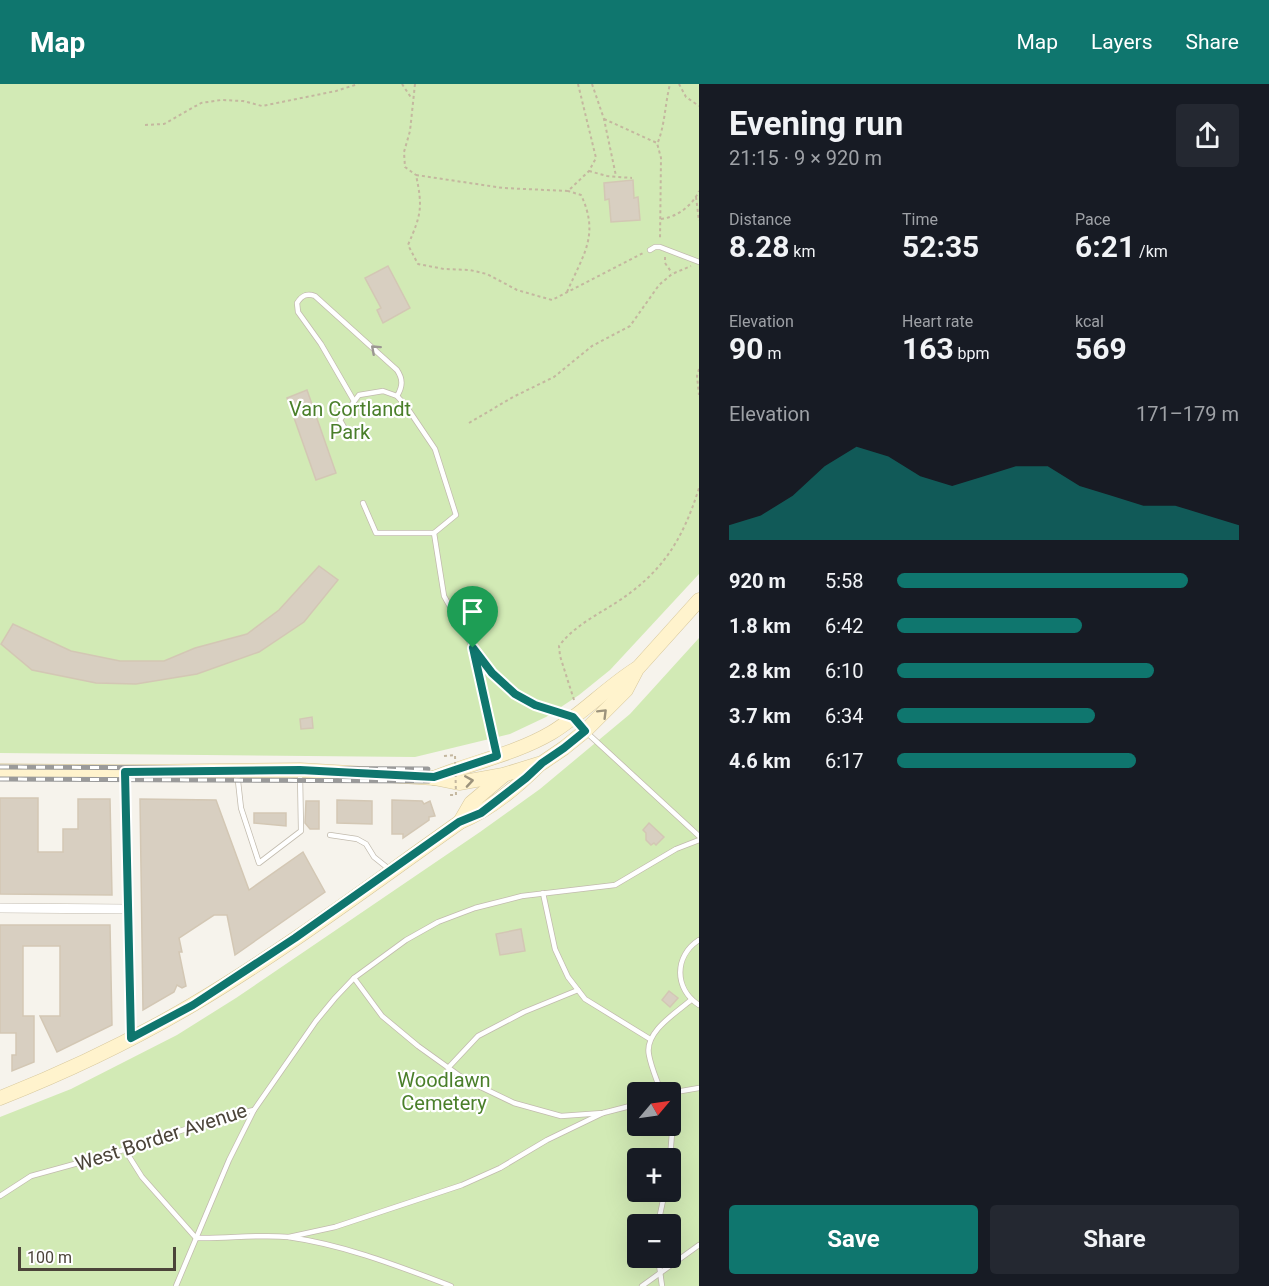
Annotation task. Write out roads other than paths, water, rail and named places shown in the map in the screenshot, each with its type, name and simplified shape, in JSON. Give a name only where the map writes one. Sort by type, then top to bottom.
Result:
[{"type":"main road","points":[[0,1098],[79,1064],[193,1005],[295,938],[459,822],[481,813],[585,731],[626,690],[637,669],[699,600]]},
{"type":"main road","points":[[434,777],[531,743],[573,717],[617,681],[637,669]]},
{"type":"main road","points":[[497,756],[503,775]]},
{"type":"main road","points":[[0,771],[300,770],[434,777],[459,783],[503,775],[542,763]]},
{"type":"main road","points":[[459,822],[471,803],[503,775]]},
{"type":"street","points":[[125,772],[131,1038]]},
{"type":"street","points":[[0,908],[127,909]]},
{"type":"lane","points":[[650,250],[662,247],[699,262]]},
{"type":"lane","points":[[354,402],[321,344],[298,312],[297,303],[304,295],[315,296],[397,370],[402,379],[397,396]]},
{"type":"lane","points":[[344,427],[340,420],[359,395],[383,391],[397,396],[435,449],[456,514],[434,533],[376,533],[363,502]]},
{"type":"lane","points":[[434,533],[444,596],[473,648],[492,673],[515,694],[535,705],[573,717],[699,838]]},
{"type":"lane","points":[[473,648],[497,756]]},
{"type":"lane","points":[[237,771],[241,808],[259,863],[301,831],[300,770]]},
{"type":"lane","points":[[330,835],[357,839],[366,844],[374,857],[391,871]]},
{"type":"lane","name":"West Border Avenue","points":[[0,1196],[32,1176],[125,1150],[219,1118],[254,1110],[316,1021],[354,978],[406,940],[438,922],[475,908],[522,896],[615,885],[699,838]]},
{"type":"lane","points":[[543,893],[555,949],[568,977],[585,999],[650,1039]]},
{"type":"lane","points":[[699,940],[684,954],[680,966],[681,984],[691,1000],[699,1005]]},
{"type":"lane","points":[[354,978],[382,1016],[418,1046],[464,1079],[514,1103],[561,1116],[603,1113],[627,1107]]},
{"type":"lane","points":[[448,1068],[478,1036],[524,1012],[578,990]]},
{"type":"lane","points":[[658,1082],[648,1053],[650,1039],[691,1000]]},
{"type":"lane","points":[[681,1092],[699,1088]]},
{"type":"lane","points":[[176,1286],[229,1160],[254,1110]]},
{"type":"lane","points":[[286,1237],[335,1227],[462,1185],[500,1168],[547,1140],[603,1113]]},
{"type":"lane","points":[[125,1150],[142,1177],[196,1238],[286,1237],[336,1246],[451,1286]]},
{"type":"lane","points":[[642,1286],[699,1245]]},
{"type":"lane","points":[[659,1268],[662,1286]]},
{"type":"railway","points":[[0,767],[428,769]]},
{"type":"railway","points":[[0,779],[429,781]]},
{"type":"park label","name":"Van Cortlandt Park","points":[[350,420]]},
{"type":"park label","name":"Woodlawn Cemetery","points":[[444,1092]]}]
